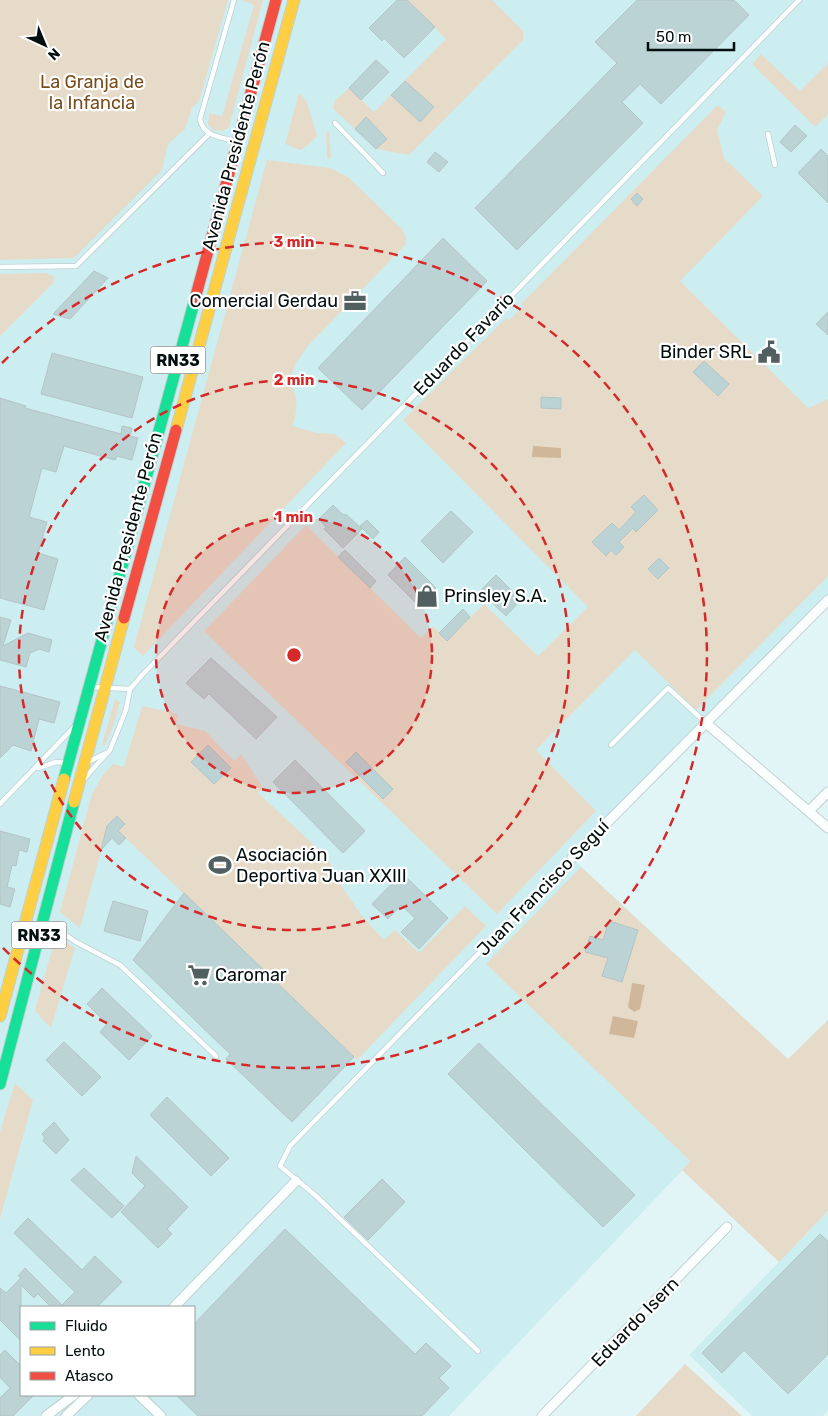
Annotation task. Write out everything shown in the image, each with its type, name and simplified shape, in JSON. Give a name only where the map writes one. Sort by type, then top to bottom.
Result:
[{"type":"main road","name":"Avenida Presidente Perón","points":[[0,1016],[276,0]]},
{"type":"main road","name":"Avenida Presidente Perón","points":[[0,1084],[78,785],[294,0]]},
{"type":"street","name":"Juan Francisco Seguí","points":[[572,858],[828,600]]},
{"type":"street","points":[[706,723],[828,828]]},
{"type":"street","points":[[810,811],[828,792]]},
{"type":"street","points":[[175,1306],[296,1181]]},
{"type":"street","name":"Eduardo Isern","points":[[542,1416],[727,1227]]},
{"type":"street","points":[[46,1416],[73,1396]]},
{"type":"street","points":[[66,1416],[87,1396]]},
{"type":"street","points":[[141,1396],[161,1416]]},
{"type":"lane","points":[[234,0],[200,119],[201,125],[209,134],[237,142]]},
{"type":"lane","name":"Eduardo Favario","points":[[130,689],[799,0]]},
{"type":"lane","points":[[335,123],[383,173]]},
{"type":"lane","points":[[0,267],[76,266],[209,134]]},
{"type":"lane","points":[[768,134],[775,165]]},
{"type":"lane","points":[[78,785],[110,750],[126,710],[130,689],[89,687]]},
{"type":"lane","points":[[610,745],[668,688],[706,723]]},
{"type":"lane","points":[[0,804],[80,721]]},
{"type":"lane","points":[[32,771],[50,763],[84,764],[110,750]]},
{"type":"lane","name":"Juan Francisco Seguí","points":[[296,1181],[280,1166],[290,1146],[572,858]]},
{"type":"lane","points":[[43,919],[76,942],[120,965],[216,1056]]},
{"type":"lane","points":[[296,1181],[322,1202],[478,1351]]},
{"type":"shaded area","points":[[0,0],[828,0],[828,600],[572,858],[788,1059],[449,1416],[0,1416]]},
{"type":"shaded area","points":[[533,446],[561,448],[561,458],[532,457]]},
{"type":"shaded area","points":[[632,983],[645,985],[640,1009],[634,1012],[628,1007]]},
{"type":"shaded area","points":[[613,1016],[638,1021],[634,1038],[609,1034]]},
{"type":"shaded area","points":[[828,1211],[828,1410],[823,1416],[752,1416],[689,1355]]},
{"type":"green space","name":"La Granja de la Infancia","points":[[0,0],[228,0],[199,101],[192,108],[185,129],[168,144],[162,170],[74,258],[0,260]]},
{"type":"green space","points":[[241,0],[263,0],[229,127],[223,131],[213,130],[208,124],[209,113],[222,116],[254,5]]},
{"type":"green space","points":[[407,0],[492,0],[523,31],[523,40],[409,155],[376,149],[387,139],[366,117],[355,129],[333,109],[335,101],[349,88],[374,112],[446,39]]},
{"type":"green space","points":[[761,54],[800,91],[828,63],[828,114],[815,127],[752,64]]},
{"type":"green space","points":[[299,93],[307,102],[317,136],[300,150],[285,144]]},
{"type":"green space","points":[[718,105],[726,112],[717,130],[724,158],[763,196],[680,281],[808,408],[828,399],[828,576],[696,710],[635,650],[536,750],[596,811],[497,914],[204,631],[306,525],[421,638],[433,626],[447,640],[484,604],[538,656],[588,607],[403,420],[506,318],[509,320],[523,307],[521,304]]},
{"type":"green space","points":[[329,131],[331,157],[329,160],[327,158],[326,133]]},
{"type":"green space","points":[[267,160],[330,168],[348,177],[403,230],[406,237],[405,245],[308,346],[296,363],[290,378],[296,402],[296,413],[292,426],[317,433],[335,434],[346,443],[143,656],[134,647]]},
{"type":"green space","points":[[46,273],[54,277],[53,283],[0,336],[0,274]]},
{"type":"green space","points":[[115,699],[120,702],[112,730],[104,746],[102,745]]},
{"type":"green space","name":"Asociación Deportiva Juan XXIII","points":[[142,706],[178,714],[176,724],[205,731],[234,761],[241,754],[263,788],[258,793],[327,857],[344,890],[362,916],[384,940],[395,930],[419,953],[465,906],[486,926],[357,1060],[109,822],[80,928],[60,912],[92,794],[102,776],[113,764],[124,767]]},
{"type":"green space","points":[[581,867],[788,1059],[828,1020],[828,1211],[779,1262],[682,1170],[690,1161],[486,964]]},
{"type":"green space","points":[[56,935],[75,948],[51,1028],[35,1011]]},
{"type":"green space","points":[[15,1083],[33,1100],[0,1219],[0,1132]]},
{"type":"green space","points":[[685,1364],[742,1416],[636,1416]]},
{"type":"building","points":[[397,0],[407,0],[435,27],[404,58],[384,38],[382,41],[369,28]]},
{"type":"building","points":[[637,0],[734,0],[749,15],[661,104],[640,84],[622,102],[643,123],[517,250],[475,208],[617,63],[595,42]]},
{"type":"building","points":[[376,60],[389,72],[361,100],[349,88]]},
{"type":"building","points":[[405,81],[434,107],[420,122],[391,95]]},
{"type":"building","points":[[366,117],[387,139],[376,149],[355,129]]},
{"type":"building","points":[[795,125],[807,136],[791,152],[780,142]]},
{"type":"building","points":[[821,149],[828,156],[828,203],[798,173]]},
{"type":"building","points":[[435,152],[448,162],[439,172],[427,162]]},
{"type":"building","points":[[637,193],[643,199],[637,206],[631,199]]},
{"type":"building","points":[[443,238],[487,281],[362,410],[318,368]]},
{"type":"building","points":[[94,271],[108,278],[70,319],[53,314]]},
{"type":"building","points":[[828,312],[828,335],[816,324]]},
{"type":"building","points":[[52,353],[143,377],[132,418],[41,394]]},
{"type":"building","points":[[704,361],[729,384],[718,396],[693,372]]},
{"type":"building","points":[[541,397],[561,398],[561,409],[541,408]]},
{"type":"building","points":[[0,398],[26,406],[25,408],[121,434],[122,426],[132,428],[130,436],[138,438],[132,460],[117,456],[115,460],[64,446],[56,472],[42,468],[29,517],[47,522],[38,553],[58,559],[44,610],[0,598]]},
{"type":"building","points":[[644,495],[658,510],[636,532],[633,528],[619,542],[624,547],[616,555],[611,550],[606,556],[592,542],[612,523],[619,530],[636,512],[631,507]]},
{"type":"building","points":[[333,505],[362,529],[343,548],[324,529],[326,527],[319,519]]},
{"type":"building","points":[[451,511],[473,532],[443,563],[421,541]]},
{"type":"building","points":[[367,520],[379,532],[373,539],[360,526]]},
{"type":"building","points":[[345,550],[376,581],[370,588],[338,557]]},
{"type":"building","points":[[405,557],[436,588],[418,605],[388,575]]},
{"type":"building","points":[[659,558],[669,568],[658,579],[648,569]]},
{"type":"building","points":[[496,575],[521,600],[506,616],[480,591]]},
{"type":"building","points":[[463,609],[470,617],[447,641],[439,633]]},
{"type":"building","points":[[0,617],[11,620],[3,646],[28,633],[52,640],[49,652],[39,649],[30,653],[26,667],[0,660]]},
{"type":"building","points":[[211,658],[277,717],[256,739],[209,694],[204,699],[186,683]]},
{"type":"building","points":[[0,686],[60,702],[54,723],[39,719],[31,751],[13,745],[0,758]]},
{"type":"building","points":[[208,745],[231,768],[214,784],[191,762]]},
{"type":"building","points":[[356,752],[393,789],[383,799],[346,762]]},
{"type":"building","points":[[295,760],[365,831],[343,853],[273,782]]},
{"type":"building","points":[[117,816],[125,824],[118,831],[126,838],[119,845],[112,838],[101,850],[107,826]]},
{"type":"building","points":[[0,831],[30,839],[27,852],[19,850],[16,866],[12,865],[7,887],[15,889],[10,907],[0,904]]},
{"type":"building","points":[[402,873],[448,918],[419,949],[401,932],[415,918],[401,905],[388,919],[372,904]]},
{"type":"building","points":[[184,893],[354,1057],[292,1122],[226,1059],[230,1054],[133,960]]},
{"type":"building","points":[[113,901],[148,911],[140,941],[104,931]]},
{"type":"building","points":[[609,921],[638,930],[622,982],[602,976],[608,958],[585,952],[590,936],[603,940]]},
{"type":"building","points":[[102,988],[152,1036],[129,1060],[100,1032],[107,1024],[87,1004]]},
{"type":"building","points":[[64,1042],[101,1077],[82,1096],[46,1060]]},
{"type":"building","points":[[479,1043],[635,1195],[603,1227],[448,1074]]},
{"type":"building","points":[[167,1097],[229,1158],[211,1176],[150,1115]]},
{"type":"building","points":[[54,1122],[69,1140],[56,1154],[43,1141],[45,1138],[42,1134]]},
{"type":"building","points":[[136,1156],[188,1207],[167,1229],[172,1234],[158,1248],[121,1212],[145,1186],[132,1173]]},
{"type":"building","points":[[84,1168],[124,1206],[112,1218],[71,1180]]},
{"type":"building","points":[[382,1179],[405,1202],[368,1240],[344,1217]]},
{"type":"building","points":[[28,1218],[82,1270],[95,1256],[122,1282],[98,1306],[50,1306],[38,1294],[34,1298],[21,1285],[20,1340],[0,1320],[0,1288],[6,1293],[21,1278],[18,1276],[25,1268],[62,1305],[75,1292],[14,1233]]},
{"type":"building","points":[[285,1229],[415,1354],[426,1343],[451,1366],[439,1378],[449,1388],[422,1416],[198,1416],[177,1396],[195,1396],[195,1323]]},
{"type":"building","points":[[820,1234],[828,1241],[828,1354],[788,1394],[744,1350],[722,1373],[702,1353]]},
{"type":"building","points":[[5,1350],[20,1365],[20,1396],[33,1396],[13,1416],[0,1416],[0,1398],[10,1388],[0,1377],[0,1355]]},
{"type":"traffic: fast","points":[[64,779],[195,299]]},
{"type":"traffic: fast","points":[[0,1084],[74,802]]},
{"type":"traffic: slow","points":[[176,430],[294,0]]},
{"type":"traffic: slow","points":[[74,802],[124,618]]},
{"type":"traffic: slow","points":[[0,1016],[64,779]]},
{"type":"traffic: jam","points":[[195,299],[276,0]]},
{"type":"traffic: jam","points":[[124,618],[176,430]]},
{"type":"place","name":"Comercial Gerdau","points":[[355,301]]},
{"type":"place","name":"Binder SRL","points":[[769,352]]},
{"type":"place","name":"Prinsley S.A.","points":[[427,596]]},
{"type":"place","name":"Asociación Deportiva Juan XXIII","points":[[220,865]]},
{"type":"place","name":"Caromar","points":[[199,975]]}]
